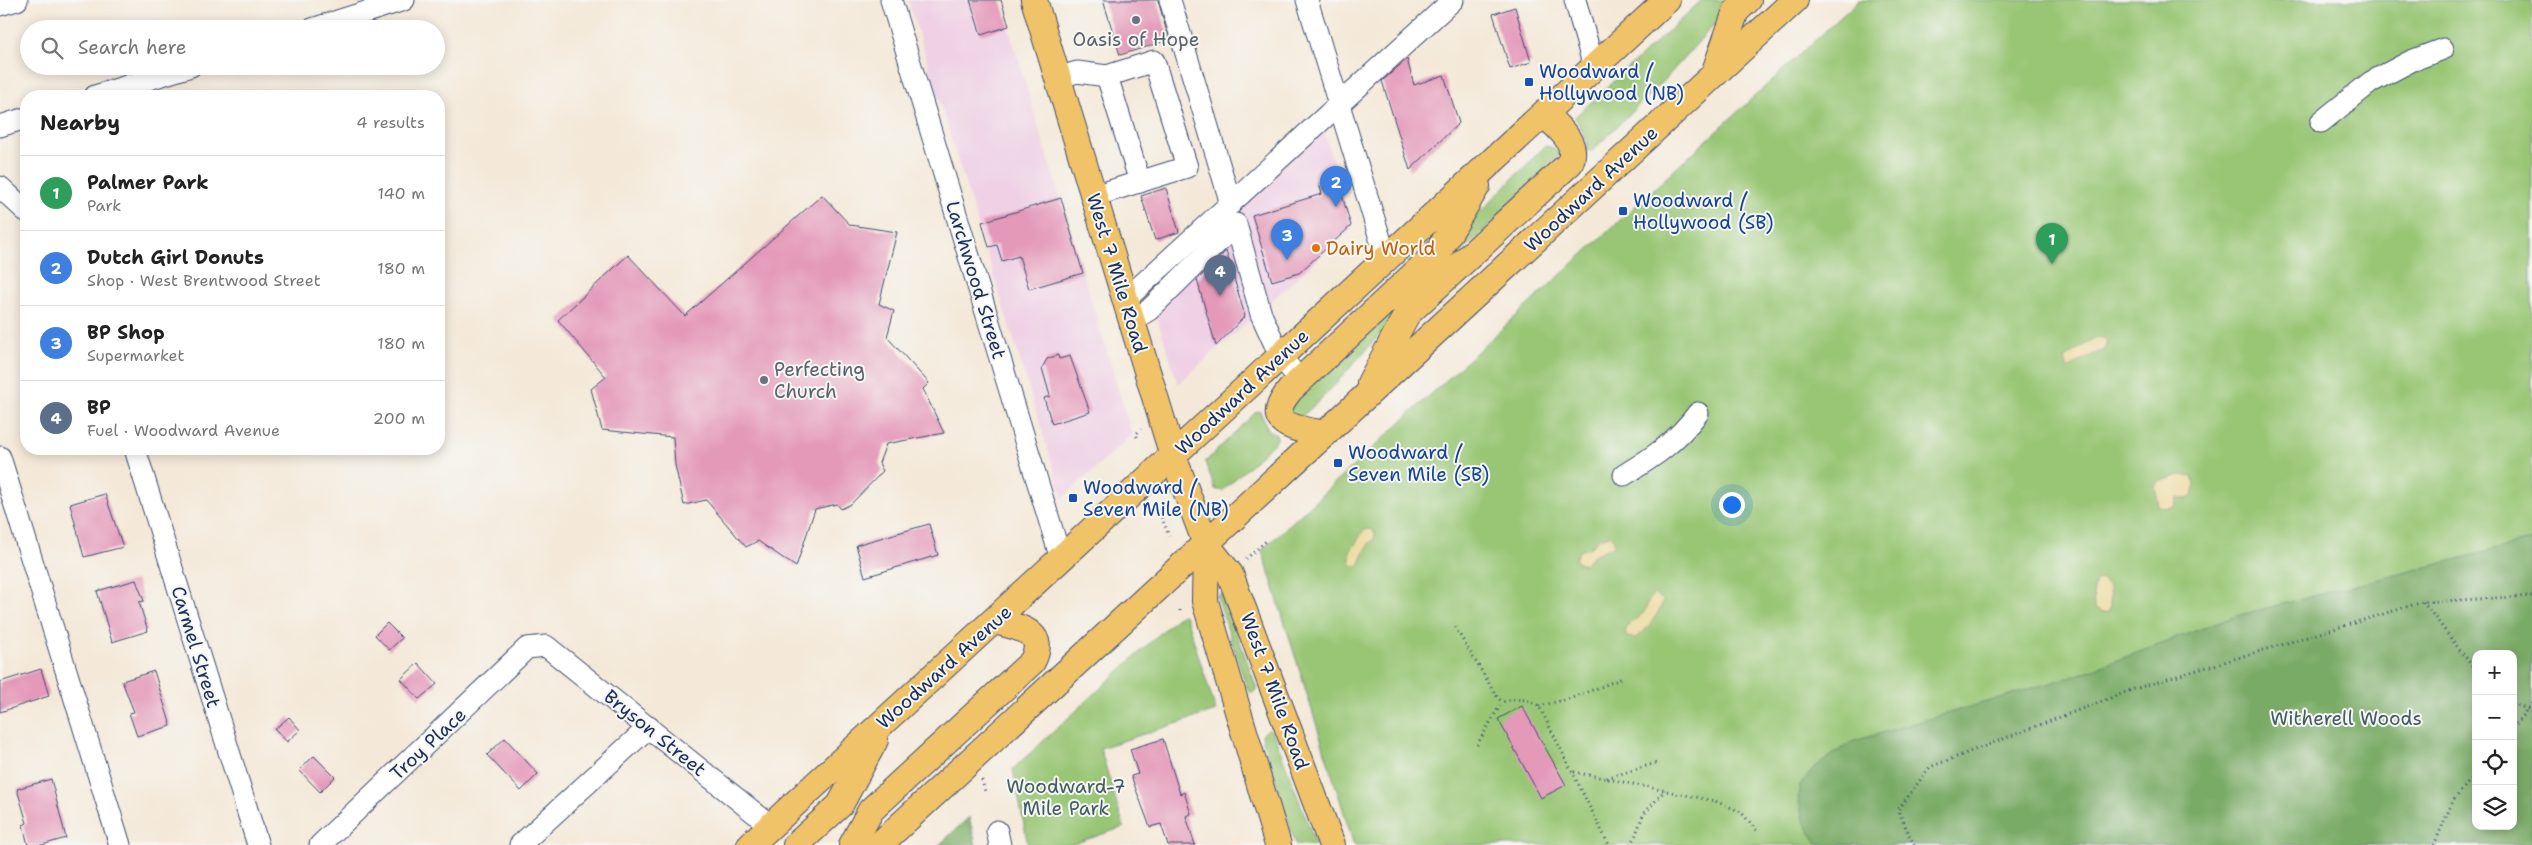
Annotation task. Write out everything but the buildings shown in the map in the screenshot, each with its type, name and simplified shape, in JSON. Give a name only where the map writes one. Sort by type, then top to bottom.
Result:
[{"type":"main road","name":"West 7 Mile Road","points":[[1034,0],[1172,456],[1206,544],[1230,574],[1332,845]]},
{"type":"main road","name":"Woodward Avenue","points":[[750,845],[1667,0]]},
{"type":"main road","points":[[1713,77],[1736,11],[1748,0]]},
{"type":"main road","name":"Woodward Avenue","points":[[879,845],[1795,0]]},
{"type":"main road","points":[[1361,400],[1406,314],[1570,163],[1573,149],[1571,143],[1544,114]]},
{"type":"main road","points":[[1325,434],[1292,427],[1284,422],[1278,414],[1279,403],[1300,380],[1438,252],[1490,164]]},
{"type":"main road","name":"West 7 Mile Road","points":[[1206,544],[1205,601],[1278,845]]},
{"type":"main road","points":[[852,845],[871,810],[1032,662],[1038,652],[1036,640],[1029,631],[995,621]]},
{"type":"main road","points":[[1241,720],[1278,700]]},
{"type":"main road","points":[[796,845],[840,805],[885,721]]},
{"type":"street","points":[[0,5],[17,0]]},
{"type":"street","points":[[336,20],[382,3],[404,0]]},
{"type":"street","name":"Larchwood Street","points":[[891,0],[1061,559]]},
{"type":"street","points":[[1170,0],[1231,204]]},
{"type":"street","points":[[1307,0],[1386,258]]},
{"type":"street","points":[[1575,0],[1594,67]]},
{"type":"street","points":[[1128,310],[1231,204],[1338,100],[1443,4]]},
{"type":"street","points":[[2321,122],[2371,82],[2410,61],[2443,49]]},
{"type":"street","points":[[1058,78],[1077,72],[1107,76],[1154,61],[1182,149],[1187,166],[1094,196]]},
{"type":"street","points":[[114,90],[162,75]]},
{"type":"street","points":[[1107,76],[1140,182]]},
{"type":"street","points":[[0,126],[20,120]]},
{"type":"street","points":[[0,187],[20,205]]},
{"type":"street","points":[[1128,310],[1149,310],[1236,224],[1261,314],[1280,356],[1300,380]]},
{"type":"street","points":[[1624,475],[1661,452],[1683,432],[1698,413]]},
{"type":"street","name":"Carmel Street","points":[[137,455],[258,845]]},
{"type":"street","points":[[0,456],[120,845]]},
{"type":"street","name":"Bryson Street","points":[[537,646],[546,646],[771,826]]},
{"type":"street","name":"Troy Place","points":[[320,845],[527,648],[537,646]]},
{"type":"street","points":[[520,845],[649,728]]},
{"type":"path","points":[[1138,437],[1136,434],[1142,429]]},
{"type":"path","points":[[1158,508],[1169,536]]},
{"type":"path","points":[[1241,564],[1266,541]]},
{"type":"path","points":[[1914,845],[1898,810],[1930,767],[2131,690],[2422,602],[2532,596]]},
{"type":"path","points":[[2422,602],[2472,666]]},
{"type":"path","points":[[1455,627],[1496,696],[1502,702]]},
{"type":"path","points":[[1539,706],[1572,698],[1624,678]]},
{"type":"path","points":[[1477,745],[1502,702],[1516,698],[1526,699],[1539,706],[1609,845]]},
{"type":"path","points":[[2517,723],[2532,703]]},
{"type":"path","points":[[2517,706],[2527,711],[2532,711]]},
{"type":"path","points":[[1606,778],[1656,763]]},
{"type":"path","points":[[1573,772],[1715,801],[1741,812],[1757,831]]},
{"type":"path","points":[[2434,845],[2453,801],[2472,778]]},
{"type":"path","points":[[1632,845],[1643,815],[1665,790]]},
{"type":"shaded area","points":[[908,0],[1000,0],[1132,435],[1063,498]]},
{"type":"shaded area","points":[[1323,128],[1353,228],[1178,384],[1149,292]]},
{"type":"green space","points":[[1702,0],[1736,0],[1667,77],[1591,152],[1588,151],[1587,141],[1575,117]]},
{"type":"green space","points":[[1859,0],[2532,0],[2532,845],[1354,845],[1262,550]]},
{"type":"green space","points":[[1545,146],[1554,148],[1560,155],[1409,304],[1314,406],[1302,416],[1294,415],[1289,410],[1293,392],[1460,238],[1478,214]]},
{"type":"green space","points":[[1257,411],[1260,412],[1268,429],[1277,436],[1277,440],[1222,491],[1215,489],[1205,462]]},
{"type":"green space","name":"Witherell Woods","points":[[2532,540],[2532,845],[1818,845],[1803,820],[1798,797],[1800,785],[1815,767],[1851,742],[2077,675],[2236,616]]},
{"type":"green space","points":[[1222,593],[1256,686],[1256,691],[1251,693],[1247,688],[1217,596]]},
{"type":"green space","name":"Woodward-7 Mile Park","points":[[1183,615],[1186,617],[1216,711],[1100,748],[1124,827],[1070,845],[1028,845],[1013,769],[1179,616]]},
{"type":"green space","points":[[1268,729],[1273,732],[1316,845],[1296,845],[1263,741],[1262,735]]},
{"type":"green space","points":[[969,817],[976,845],[939,845]]},
{"type":"sand","points":[[2096,338],[2102,338],[2107,342],[2104,350],[2085,358],[2068,369],[2064,358]]},
{"type":"sand","points":[[2182,475],[2192,477],[2195,483],[2192,496],[2188,499],[2177,497],[2175,506],[2171,508],[2159,506],[2155,486],[2161,481]]},
{"type":"sand","points":[[1370,529],[1375,532],[1374,540],[1369,543],[1359,565],[1354,566],[1350,564],[1350,552],[1364,530]]},
{"type":"sand","points":[[1610,535],[1615,545],[1594,555],[1584,564],[1578,563],[1575,559],[1579,551],[1591,547],[1599,538]]},
{"type":"sand","points":[[2101,579],[2109,586],[2110,608],[2108,612],[2102,613],[2094,608],[2093,590],[2097,580]]},
{"type":"sand","points":[[1654,594],[1663,599],[1657,614],[1639,636],[1635,638],[1627,637],[1626,629],[1630,623],[1644,612],[1650,598]]},
{"type":"place","name":"Oasis of Hope","points":[[1136,20]]},
{"type":"place","name":"Woodward / Hollywood (NB)","points":[[1529,82]]},
{"type":"place","name":"Dutch Girl Donuts","points":[[1336,207]]},
{"type":"place","name":"Woodward / Hollywood (SB)","points":[[1623,211]]},
{"type":"place","name":"Dairy World","points":[[1316,248]]},
{"type":"place","name":"BP Shop","points":[[1287,260]]},
{"type":"place","name":"Palmer Park","points":[[2052,264]]},
{"type":"place","name":"BP","points":[[1220,296]]},
{"type":"place","name":"Perfecting Church","points":[[764,380]]},
{"type":"place","name":"Woodward / Seven Mile (SB)","points":[[1338,463]]},
{"type":"place","name":"Woodward / Seven Mile (NB)","points":[[1073,498]]}]
